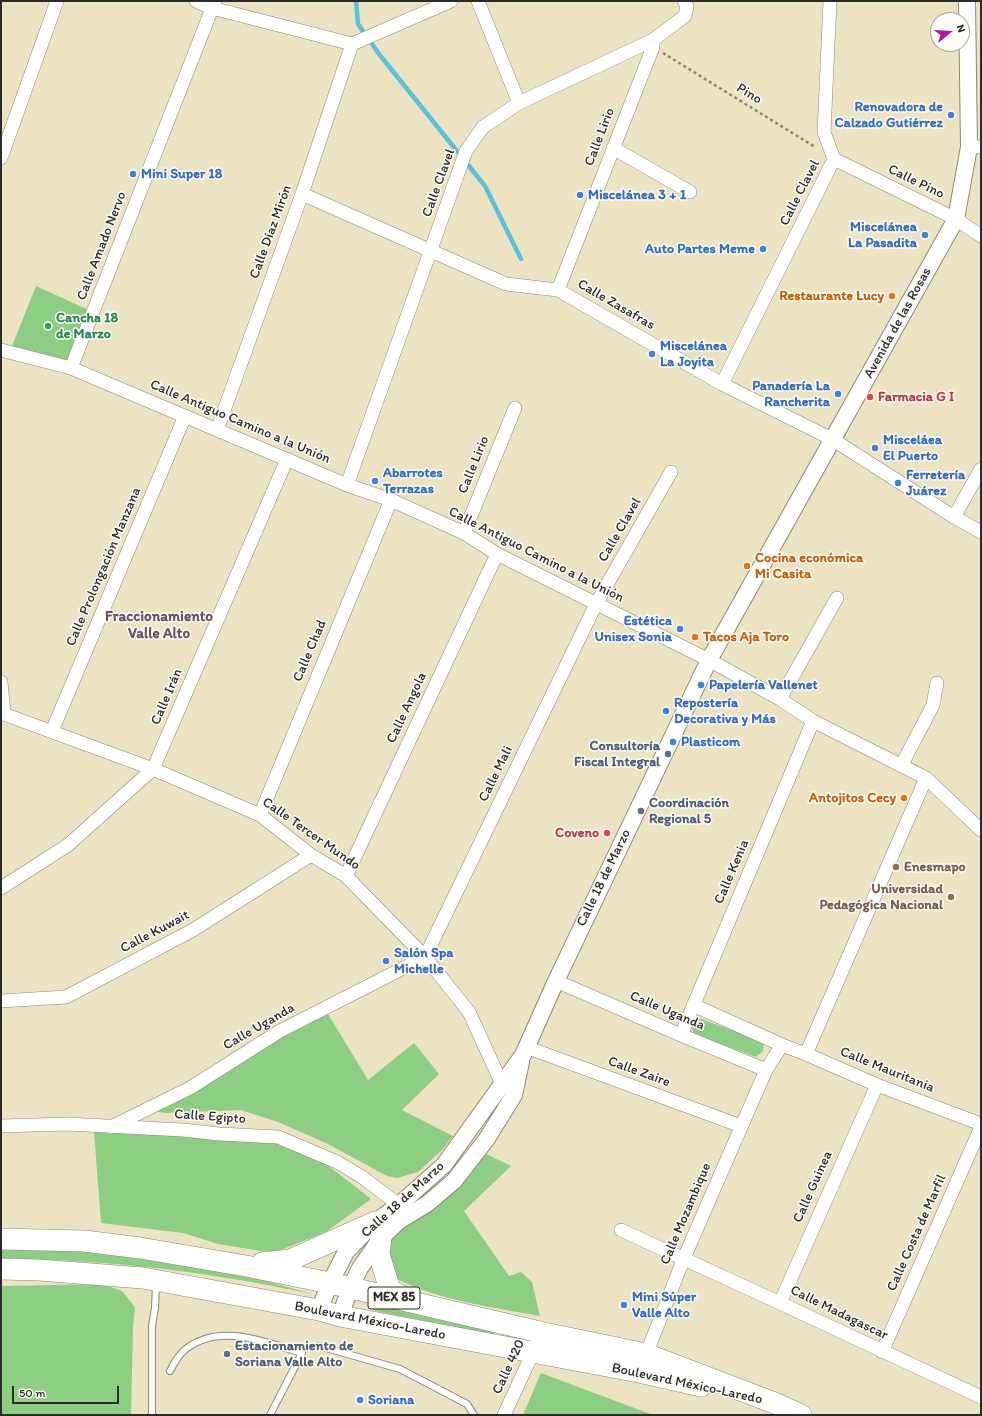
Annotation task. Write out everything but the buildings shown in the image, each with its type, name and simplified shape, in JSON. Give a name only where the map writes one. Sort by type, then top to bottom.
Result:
[{"type":"main road","points":[[246,1266],[290,1260],[378,1230],[379,1254],[390,1290],[413,1302]]},
{"type":"main road","name":"Boulevard México-Laredo","points":[[1,1239],[84,1241],[140,1248],[246,1266],[330,1283],[544,1333],[777,1404],[801,1415]]},
{"type":"main road","name":"Boulevard México-Laredo","points":[[1,1269],[71,1272],[143,1278],[319,1310],[340,1316],[532,1352],[643,1363]]},
{"type":"street","points":[[1,158],[56,1]]},
{"type":"street","points":[[196,1],[352,44],[451,1]]},
{"type":"street","points":[[478,1],[519,103]]},
{"type":"street","name":"Calle Clavel","points":[[347,485],[466,151],[483,127],[519,103],[653,43],[685,16],[687,6],[684,1]]},
{"type":"street","name":"Calle Clavel","points":[[722,384],[834,159],[824,132],[830,1]]},
{"type":"street","name":"Avenida de las Rosas","points":[[709,660],[956,220],[975,147],[967,1]]},
{"type":"street","name":"Calle Amado Nervo","points":[[71,368],[213,5]]},
{"type":"street","name":"Calle Lirio","points":[[558,290],[653,43]]},
{"type":"street","name":"Calle Díaz Mirón","points":[[217,430],[302,194],[352,44]]},
{"type":"street","points":[[613,148],[690,192]]},
{"type":"street","name":"Calle Pino","points":[[834,159],[956,220],[981,236]]},
{"type":"street","name":"Calle Zasafras","points":[[302,194],[506,284],[558,290],[722,384],[832,439],[954,517],[981,532]]},
{"type":"street","name":"Calle Antiguo Camino a la Unión","points":[[1,350],[71,368],[347,485],[391,500],[464,533],[497,554],[709,660],[780,699],[813,721],[926,778],[981,830]]},
{"type":"street","name":"Calle Lirio","points":[[464,533],[515,408]]},
{"type":"street","name":"Calle Prolongación Manzana","points":[[52,731],[185,416]]},
{"type":"street","name":"Calle Irán","points":[[1,888],[68,845],[153,769],[287,459]]},
{"type":"street","points":[[954,517],[981,470]]},
{"type":"street","name":"Calle Clavel","points":[[596,604],[671,472]]},
{"type":"street","name":"Calle Chad","points":[[260,815],[391,500]]},
{"type":"street","name":"Calle Angola","points":[[346,876],[497,554]]},
{"type":"street","points":[[780,699],[837,598]]},
{"type":"street","name":"Calle Mali","points":[[425,957],[596,604]]},
{"type":"street","name":"Calle 18 de Marzo","points":[[340,1316],[350,1288],[378,1230],[399,1206],[444,1165],[524,1051],[709,660]]},
{"type":"street","points":[[1,682],[2,714]]},
{"type":"street","points":[[901,766],[933,705],[937,683]]},
{"type":"street","name":"Calle Tercer Mundo","points":[[2,714],[153,769],[260,815],[311,855],[346,876],[425,957],[469,1012],[502,1084],[514,1094]]},
{"type":"street","name":"Calle Kenia","points":[[681,1035],[813,721]]},
{"type":"street","points":[[806,1054],[926,778]]},
{"type":"street","name":"Calle Kuwait","points":[[1,1001],[66,996],[193,930],[311,855]]},
{"type":"street","name":"Calle Uganda","points":[[111,1127],[190,1088],[280,1031],[425,957]]},
{"type":"street","name":"Calle Uganda","points":[[556,981],[766,1070]]},
{"type":"street","name":"Calle Mauritania","points":[[693,1005],[876,1085],[981,1124]]},
{"type":"street","points":[[766,1070],[782,1045]]},
{"type":"street","name":"Calle 18 de Marzo","points":[[319,1310],[330,1283],[346,1252],[378,1230],[399,1221],[427,1204],[454,1181],[486,1140],[514,1094],[524,1051]]},
{"type":"street","name":"Calle Zaire","points":[[524,1051],[741,1126]]},
{"type":"street","name":"Calle Mozambique","points":[[643,1363],[684,1258],[766,1070]]},
{"type":"street","name":"Calle Guinea","points":[[780,1303],[876,1085]]},
{"type":"street","name":"Calle Egipto","points":[[1,1126],[67,1124],[278,1137],[343,1166],[362,1177],[399,1206]]},
{"type":"street","name":"Calle Costa de Marfil","points":[[882,1352],[981,1127]]},
{"type":"street","name":"Calle Madagascar","points":[[621,1230],[981,1397]]},
{"type":"street","name":"Calle 420","points":[[504,1415],[532,1352],[544,1333]]},
{"type":"lane","points":[[152,1415],[152,1326],[155,1308],[156,1280]]},
{"type":"lane","points":[[170,1371],[185,1349],[197,1342],[216,1336],[240,1337],[261,1341],[302,1353],[270,1415]]},
{"type":"lane","points":[[318,1346],[400,1370],[467,1404],[474,1415]]},
{"type":"path","name":"Pino","points":[[653,43],[834,159]]},
{"type":"green space","points":[[36,286],[91,311],[70,367],[10,351]]},
{"type":"green space","points":[[325,1009],[368,1080],[414,1043],[439,1074],[402,1110],[453,1136],[442,1150],[418,1172],[397,1178],[387,1176],[328,1144],[278,1122],[241,1110],[165,1113],[147,1110]]},
{"type":"green space","points":[[696,1017],[764,1042],[763,1051],[756,1057],[694,1034],[692,1025]]},
{"type":"green space","points":[[94,1131],[295,1141],[371,1199],[326,1232],[273,1253],[218,1244],[183,1233],[101,1223]]},
{"type":"green space","points":[[484,1153],[511,1166],[464,1211],[509,1276],[521,1272],[532,1282],[540,1316],[449,1298],[414,1287],[397,1279],[388,1251],[392,1232],[422,1214],[458,1189]]},
{"type":"green space","points":[[1,1249],[86,1251],[224,1269],[312,1294],[235,1279],[157,1268],[79,1261],[1,1259]]},
{"type":"green space","points":[[102,1284],[122,1291],[135,1307],[133,1327],[131,1415],[1,1415],[1,1286]]},
{"type":"green space","points":[[377,1305],[495,1331],[494,1335],[375,1311],[374,1308]]},
{"type":"green space","points":[[541,1373],[653,1415],[523,1415]]},
{"type":"waterway","points":[[356,1],[358,24],[379,54],[485,186],[521,259]]},
{"type":"place","name":"Renovadora de Calzado Gutiérrez","points":[[951,115]]},
{"type":"place","name":"Mini Super 18","points":[[133,174]]},
{"type":"place","name":"Miscelánea 3 + 1","points":[[580,195]]},
{"type":"place","name":"Miscelánea La Pasadita","points":[[925,235]]},
{"type":"place","name":"Auto Partes Meme","points":[[763,249]]},
{"type":"place","name":"Restaurante Lucy","points":[[892,296]]},
{"type":"place","name":"Cancha 18 de Marzo","points":[[48,326]]},
{"type":"place","name":"Miscelánea La Joyita","points":[[652,354]]},
{"type":"place","name":"Panadería La Rancherita","points":[[838,394]]},
{"type":"place","name":"Farmacia G I","points":[[870,397]]},
{"type":"place","name":"Misceláea El Puerto","points":[[875,448]]},
{"type":"place","name":"Abarrotes Terrazas","points":[[375,481]]},
{"type":"place","name":"Ferretería Juárez","points":[[898,483]]},
{"type":"place","name":"Cocina económica Mi Casita","points":[[747,566]]},
{"type":"place","name":"Estética Unisex Sonia","points":[[680,629]]},
{"type":"place","name":"Tacos Aja Toro","points":[[695,637]]},
{"type":"place","name":"Papelería Vallenet","points":[[701,685]]},
{"type":"place","name":"Repostería Decorativa y Más","points":[[666,711]]},
{"type":"place","name":"Plasticom","points":[[673,742]]},
{"type":"place","name":"Consultoría Fiscal Integral","points":[[668,754]]},
{"type":"place","name":"Antojitos Cecy","points":[[904,798]]},
{"type":"place","name":"Coordinación Regional 5","points":[[641,811]]},
{"type":"place","name":"Coveno","points":[[607,833]]},
{"type":"place","name":"Enesmapo","points":[[896,867]]},
{"type":"place","name":"Universidad Pedagógica Nacional","points":[[951,897]]},
{"type":"place","name":"Salón Spa Michelle","points":[[386,961]]},
{"type":"place","name":"Mini Súper Valle Alto","points":[[624,1305]]},
{"type":"place","name":"Estacionamiento de Soriana Valle Alto","points":[[227,1354]]},
{"type":"place","name":"Soriana","points":[[360,1400]]},
{"type":"district","name":"Fraccionamiento Valle Alto","points":[[159,626]]}]
